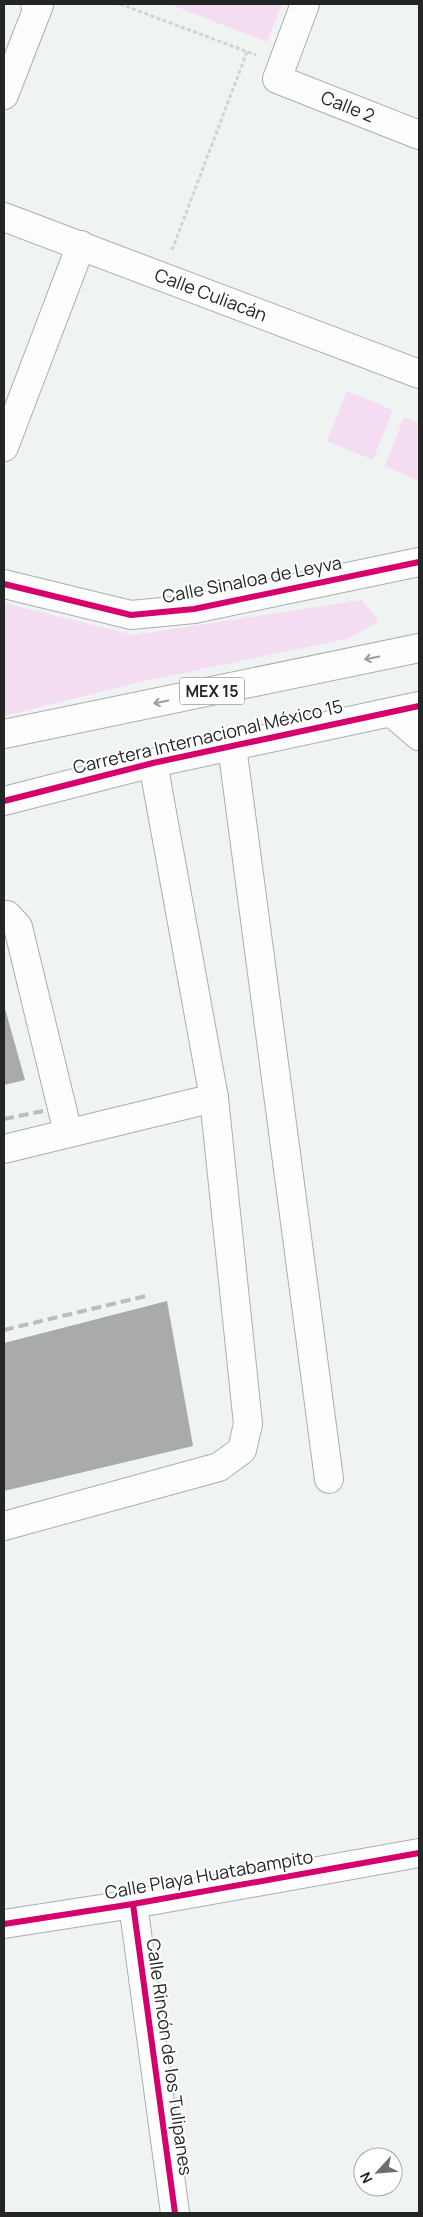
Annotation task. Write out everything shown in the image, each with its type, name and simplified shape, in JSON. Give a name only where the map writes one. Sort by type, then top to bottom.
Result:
[{"type":"street","points":[[279,72],[305,4]]},
{"type":"street","points":[[4,95],[37,5]]},
{"type":"street","name":"Calle 2","points":[[279,72],[419,135]]},
{"type":"street","name":"Calle Culiacán","points":[[4,217],[419,374]]},
{"type":"street","points":[[4,447],[81,245]]},
{"type":"street","name":"Calle Sinaloa de Leyva","points":[[4,584],[131,615],[160,614],[194,609],[419,562]]},
{"type":"street","name":"MEX 15","points":[[4,734],[415,647]]},
{"type":"street","name":"Carretera Internacional México 15","points":[[4,801],[153,763],[419,706]]},
{"type":"street","points":[[391,712],[419,736]]},
{"type":"street","points":[[232,746],[330,1479]]},
{"type":"street","points":[[4,1526],[219,1467],[242,1450],[248,1424],[214,1098],[153,763]]},
{"type":"street","points":[[4,915],[7,914],[18,927],[68,1133]]},
{"type":"street","points":[[4,1149],[214,1098]]},
{"type":"street","name":"Calle Playa Huatabampito","points":[[4,1924],[133,1904],[419,1853]]},
{"type":"street","name":"Calle Rincón de los Tulipanes","points":[[133,1904],[175,2213]]},
{"type":"path","points":[[120,4],[247,52],[279,72]]},
{"type":"path","points":[[162,276],[247,52]]},
{"type":"shaded area","points":[[169,4],[282,4],[267,42]]},
{"type":"shaded area","points":[[347,391],[393,410],[373,460],[327,441]]},
{"type":"shaded area","points":[[404,417],[419,423],[419,481],[385,466]]},
{"type":"shaded area","points":[[362,600],[379,622],[346,639],[144,681],[4,716],[4,603],[134,635]]},
{"type":"building","points":[[4,1005],[25,1080],[4,1085]]},
{"type":"building","points":[[167,1301],[193,1446],[4,1491],[4,1343]]},
{"type":"railway","points":[[4,1119],[43,1111]]},
{"type":"railway","points":[[4,1330],[150,1295]]},
{"type":"cycle path","points":[[4,584],[131,615],[194,609],[419,562]]},
{"type":"cycle path","points":[[4,801],[153,763],[419,706]]},
{"type":"cycle path","points":[[4,1924],[133,1904],[419,1853]]},
{"type":"cycle path","points":[[133,1904],[175,2213]]}]
